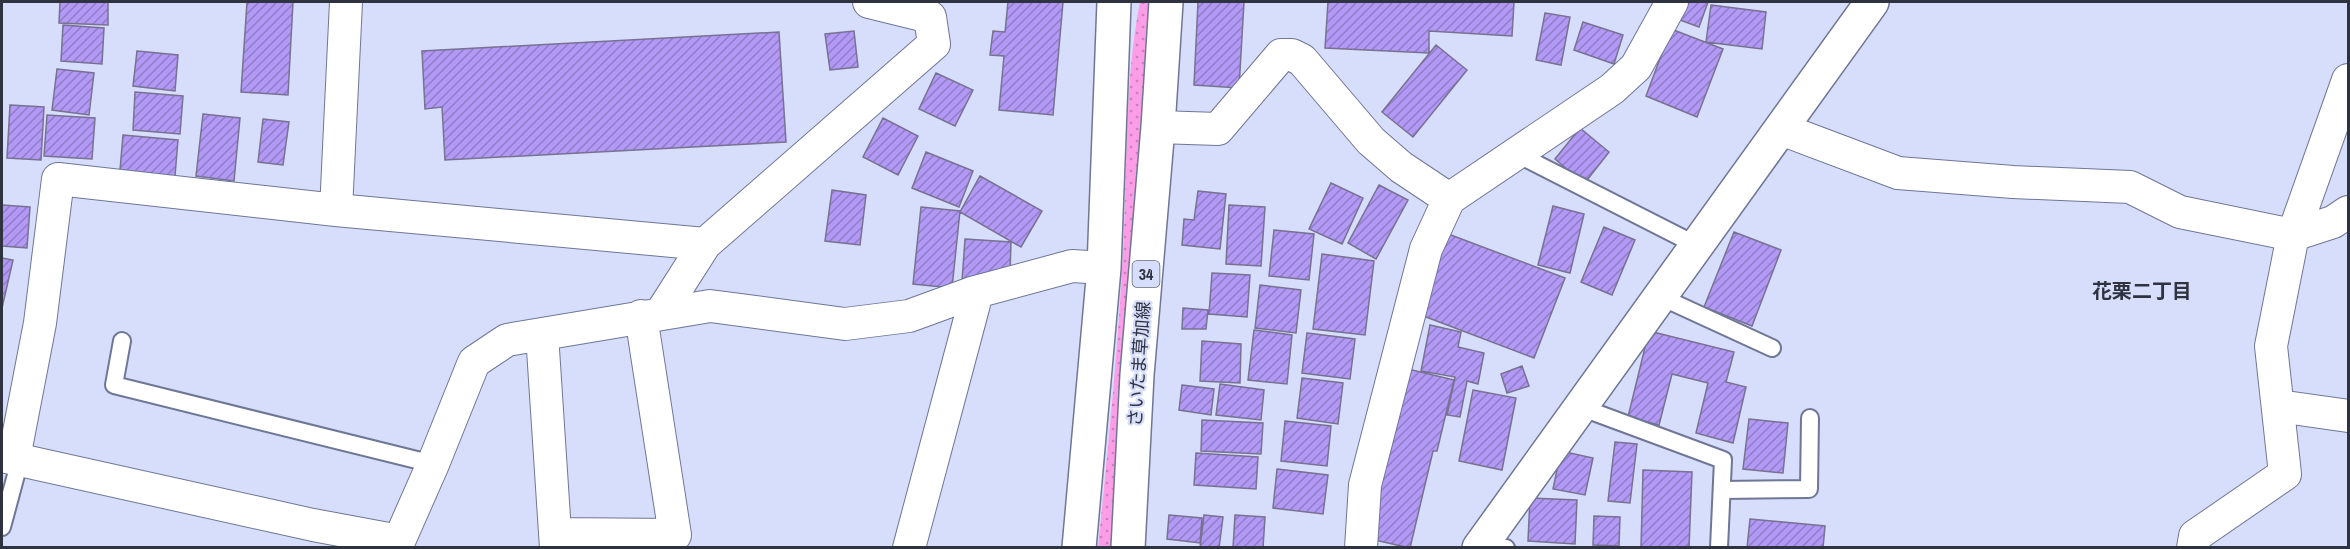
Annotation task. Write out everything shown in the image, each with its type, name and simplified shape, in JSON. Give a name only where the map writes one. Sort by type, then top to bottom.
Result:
[{"type":"main road","points":[[1078,548],[1104,268],[1114,2]]},
{"type":"main road","name":"さいたま草加線","points":[[1128,548],[1137,375],[1166,2]]},
{"type":"main road","points":[[1488,547],[1580,407],[1872,2]]},
{"type":"street","points":[[336,210],[346,2]]},
{"type":"street","points":[[542,334],[555,541],[675,535],[651,315],[705,244],[934,44],[930,17],[868,2]]},
{"type":"street","points":[[1361,548],[1365,485],[1426,249],[1449,199],[1612,89],[1636,67],[1672,2]]},
{"type":"street","points":[[1158,127],[1218,129],[1281,55],[1292,55],[1302,60],[1371,141],[1401,167],[1449,199]]},
{"type":"street","points":[[2193,548],[2195,536],[2285,474],[2271,346],[2293,235],[2349,80]]},
{"type":"street","points":[[1781,129],[1898,173],[2013,183],[2130,187],[2180,212],[2293,235],[2333,222],[2349,212]]},
{"type":"street","points":[[705,244],[336,210],[58,179],[40,323],[12,458],[398,544],[474,363],[507,340],[710,306],[845,324],[909,316],[972,293],[1072,266],[1104,268]]},
{"type":"street","points":[[909,548],[974,303],[972,293]]},
{"type":"street","points":[[2278,406],[2349,416]]},
{"type":"lane","points":[[1515,153],[1696,245]]},
{"type":"lane","points":[[1661,297],[1772,348]]},
{"type":"lane","points":[[122,340],[114,385],[433,464]]},
{"type":"lane","points":[[1580,407],[1724,460],[1719,548]]},
{"type":"lane","points":[[1723,490],[1809,489],[1810,418]]},
{"type":"lane","points":[[2,527],[12,458]]},
{"type":"shaded area","points":[[1140,2],[1152,2],[1111,547],[1098,548],[1118,326],[1131,64]]},
{"type":"building","points":[[60,2],[108,2],[108,25],[59,23]]},
{"type":"building","points":[[247,2],[293,2],[288,95],[241,92]]},
{"type":"building","points":[[1008,2],[1063,2],[1053,115],[999,110],[1004,56],[990,55],[993,31],[1005,32]]},
{"type":"building","points":[[1198,2],[1244,2],[1239,88],[1194,85]]},
{"type":"building","points":[[1328,2],[1514,2],[1512,36],[1429,31],[1429,53],[1325,48]]},
{"type":"building","points":[[1686,2],[1708,2],[1699,27],[1680,20]]},
{"type":"building","points":[[1711,5],[1766,12],[1762,49],[1706,42]]},
{"type":"building","points":[[1545,13],[1570,17],[1561,65],[1536,60]]},
{"type":"building","points":[[1583,22],[1623,35],[1614,64],[1574,50]]},
{"type":"building","points":[[63,25],[104,28],[102,64],[61,61]]},
{"type":"building","points":[[1671,29],[1723,49],[1697,117],[1646,96]]},
{"type":"building","points":[[854,31],[858,67],[830,70],[825,34]]},
{"type":"building","points":[[779,32],[786,142],[445,160],[442,107],[425,109],[422,51]]},
{"type":"building","points":[[1436,45],[1467,70],[1413,137],[1382,112]]},
{"type":"building","points":[[137,51],[178,55],[175,91],[133,86]]},
{"type":"building","points":[[57,69],[94,73],[89,115],[52,110]]},
{"type":"building","points":[[936,73],[973,90],[955,126],[919,109]]},
{"type":"building","points":[[135,92],[183,96],[180,134],[133,130]]},
{"type":"building","points":[[10,105],[44,107],[41,160],[7,158]]},
{"type":"building","points":[[203,114],[240,118],[234,181],[196,176]]},
{"type":"building","points":[[47,115],[95,118],[92,159],[44,156]]},
{"type":"building","points":[[883,118],[918,136],[898,175],[863,157]]},
{"type":"building","points":[[263,119],[289,122],[283,165],[258,162]]},
{"type":"building","points":[[1580,128],[1609,152],[1584,184],[1555,159]]},
{"type":"building","points":[[123,135],[178,140],[175,176],[120,170]]},
{"type":"building","points":[[926,152],[973,171],[959,207],[912,188]]},
{"type":"building","points":[[980,176],[1042,211],[1021,247],[960,212]]},
{"type":"building","points":[[1331,183],[1363,198],[1342,244],[1309,229]]},
{"type":"building","points":[[1379,185],[1408,200],[1376,259],[1348,243]]},
{"type":"building","points":[[832,190],[866,195],[860,245],[825,241]]},
{"type":"building","points":[[1198,191],[1226,194],[1220,249],[1182,245],[1184,219],[1194,220]]},
{"type":"building","points":[[2,205],[30,207],[27,248],[2,246]]},
{"type":"building","points":[[1229,205],[1265,207],[1261,266],[1226,264]]},
{"type":"building","points":[[1553,206],[1584,214],[1570,273],[1538,265]]},
{"type":"building","points":[[921,207],[960,211],[952,288],[913,284]]},
{"type":"building","points":[[1604,227],[1635,240],[1612,295],[1581,282]]},
{"type":"building","points":[[1274,230],[1314,234],[1309,280],[1269,276]]},
{"type":"building","points":[[1443,232],[1565,278],[1534,358],[1413,312]]},
{"type":"building","points":[[1734,232],[1781,250],[1752,326],[1704,307]]},
{"type":"building","points":[[965,239],[1011,242],[1010,274],[984,273],[983,283],[962,281]]},
{"type":"building","points":[[1322,254],[1374,261],[1365,335],[1313,329]]},
{"type":"building","points":[[2,258],[13,260],[2,308]]},
{"type":"building","points":[[1212,273],[1250,275],[1247,317],[1209,314]]},
{"type":"building","points":[[1260,285],[1301,290],[1296,333],[1255,328]]},
{"type":"building","points":[[1183,308],[1208,310],[1206,329],[1182,329]]},
{"type":"building","points":[[1430,325],[1461,332],[1458,347],[1484,353],[1478,384],[1467,381],[1460,417],[1447,415],[1455,377],[1421,371]]},
{"type":"building","points":[[1254,330],[1292,335],[1287,384],[1248,380]]},
{"type":"building","points":[[1649,331],[1734,352],[1726,382],[1746,387],[1733,443],[1696,433],[1708,383],[1672,374],[1659,425],[1628,417]]},
{"type":"building","points":[[1307,333],[1355,339],[1350,379],[1302,373]]},
{"type":"building","points":[[1202,341],[1241,344],[1240,383],[1200,381]]},
{"type":"building","points":[[1522,366],[1529,386],[1507,393],[1501,374]]},
{"type":"building","points":[[1408,369],[1454,380],[1437,451],[1433,451],[1410,548],[1366,538]]},
{"type":"building","points":[[1302,378],[1343,383],[1338,424],[1297,418]]},
{"type":"building","points":[[1220,384],[1264,390],[1261,420],[1216,415]]},
{"type":"building","points":[[1182,385],[1214,389],[1211,415],[1179,410]]},
{"type":"building","points":[[1473,390],[1516,398],[1502,470],[1459,461]]},
{"type":"building","points":[[1749,419],[1788,423],[1783,473],[1743,469]]},
{"type":"building","points":[[1202,420],[1263,423],[1261,454],[1201,451]]},
{"type":"building","points":[[1285,421],[1331,426],[1327,466],[1281,461]]},
{"type":"building","points":[[1615,442],[1637,444],[1630,503],[1608,501]]},
{"type":"building","points":[[1561,451],[1593,458],[1585,495],[1553,489]]},
{"type":"building","points":[[1196,453],[1258,457],[1256,489],[1194,485]]},
{"type":"building","points":[[1277,469],[1328,475],[1323,514],[1273,508]]},
{"type":"building","points":[[1643,470],[1692,472],[1689,548],[1641,548]]},
{"type":"building","points":[[1530,498],[1577,500],[1575,544],[1528,541]]},
{"type":"building","points":[[1169,515],[1202,518],[1200,543],[1167,539]]},
{"type":"building","points":[[1204,515],[1223,517],[1219,548],[1200,548]]},
{"type":"building","points":[[1235,515],[1265,517],[1263,548],[1233,548]]},
{"type":"building","points":[[1594,516],[1620,517],[1619,546],[1593,545]]},
{"type":"building","points":[[1750,519],[1825,526],[1823,548],[1747,548]]},
{"type":"district","name":"花栗二丁目","points":[[2142,290]]}]
